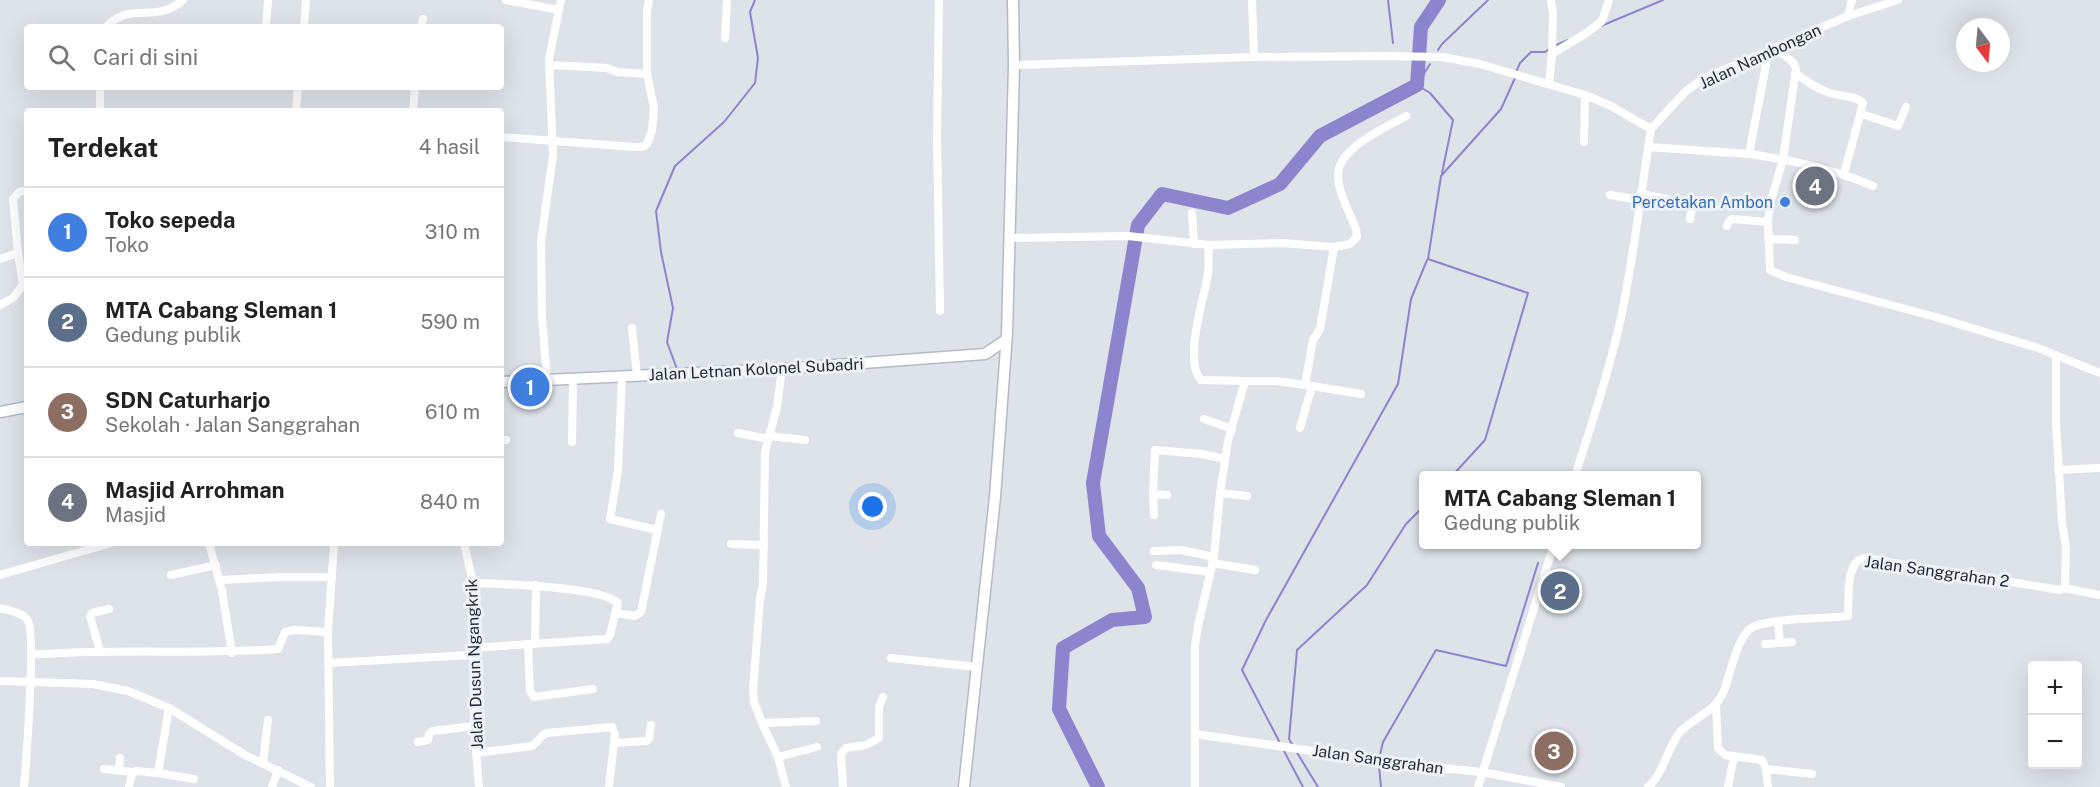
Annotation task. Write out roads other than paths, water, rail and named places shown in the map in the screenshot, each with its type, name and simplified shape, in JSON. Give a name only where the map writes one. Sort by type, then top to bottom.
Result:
[{"type":"main road","points":[[964,787],[994,497],[1005,359],[1014,65],[1013,0]]},
{"type":"main road","name":"Jalan Letnan Kolonel Subadri","points":[[504,382],[782,369],[985,354],[1006,340]]},
{"type":"main road","points":[[985,354],[1005,359]]},
{"type":"main road","points":[[0,411],[24,407]]},
{"type":"street","points":[[108,24],[114,16],[123,10],[142,7],[167,10],[183,0]]},
{"type":"street","points":[[266,24],[268,0]]},
{"type":"street","points":[[304,24],[306,0]]},
{"type":"street","points":[[506,0],[559,10]]},
{"type":"street","points":[[547,380],[542,317],[541,255],[553,142],[549,65],[561,0]]},
{"type":"street","points":[[504,137],[645,146],[649,142],[652,131],[654,108],[647,74],[649,0]]},
{"type":"street","points":[[725,38],[727,0]]},
{"type":"street","points":[[939,0],[937,145],[940,311]]},
{"type":"street","points":[[1252,0],[1254,57]]},
{"type":"street","points":[[1549,84],[1553,14],[1551,0]]},
{"type":"street","points":[[1552,54],[1602,21],[1609,0]]},
{"type":"street","points":[[1848,16],[1852,0]]},
{"type":"street","name":"Jalan Nambongan","points":[[1651,129],[1686,91],[1703,80],[1771,48],[1848,16],[1898,0]]},
{"type":"street","points":[[1749,154],[1771,48],[1794,63],[1796,73],[1783,159],[1770,204],[1768,222],[1770,267],[1774,273],[2029,345],[2100,373]]},
{"type":"street","points":[[1014,65],[1254,57],[1429,57],[1480,64],[1585,95],[1611,106],[1651,129],[1631,265],[1609,369],[1577,471]]},
{"type":"street","points":[[549,65],[607,68],[617,72],[647,74]]},
{"type":"street","points":[[1796,73],[1817,88],[1861,100],[1864,106],[1844,174]]},
{"type":"street","points":[[100,90],[100,108]]},
{"type":"street","points":[[296,108],[298,90]]},
{"type":"street","points":[[413,108],[415,90]]},
{"type":"street","points":[[1584,142],[1585,95]]},
{"type":"street","points":[[1862,114],[1898,126],[1906,107]]},
{"type":"street","points":[[1009,238],[1128,237],[1209,245],[1281,243],[1334,247],[1353,242],[1357,237],[1356,229],[1340,187],[1338,175],[1340,164],[1349,151],[1406,116]]},
{"type":"street","points":[[1648,147],[1749,154],[1783,159],[1844,174],[1873,186]]},
{"type":"street","points":[[0,305],[13,298],[23,285],[13,199],[19,192],[24,191]]},
{"type":"street","points":[[1610,195],[1690,204],[1692,207],[1690,219]]},
{"type":"street","points":[[1192,213],[1194,244]]},
{"type":"street","points":[[1728,226],[1732,219],[1768,222]]},
{"type":"street","points":[[1768,239],[1795,240]]},
{"type":"street","points":[[1209,245],[1207,277],[1194,355],[1197,375],[1202,380],[1276,381],[1361,394]]},
{"type":"street","points":[[1300,428],[1309,385],[1313,340],[1320,329],[1334,247]]},
{"type":"street","points":[[0,259],[18,253]]},
{"type":"street","points":[[632,328],[637,375]]},
{"type":"street","points":[[2056,356],[2058,470],[2066,548],[2064,588],[2100,595]]},
{"type":"street","points":[[782,369],[777,407],[765,452],[763,584],[753,691],[754,702],[778,757],[786,787]]},
{"type":"street","points":[[622,376],[618,470],[610,519],[657,530]]},
{"type":"street","points":[[572,442],[573,378]]},
{"type":"street","points":[[1195,787],[1195,646],[1212,564],[1225,459],[1245,381]]},
{"type":"street","points":[[1204,419],[1232,429]]},
{"type":"street","points":[[738,433],[805,440]]},
{"type":"street","points":[[1154,515],[1155,450],[1202,454],[1225,459]]},
{"type":"street","points":[[2058,470],[2100,468]]},
{"type":"street","points":[[1220,492],[1247,496]]},
{"type":"street","points":[[1154,494],[1167,495]]},
{"type":"street","points":[[616,613],[635,616],[641,612],[662,514]]},
{"type":"street","points":[[731,544],[764,545]]},
{"type":"street","points":[[0,575],[101,546]]},
{"type":"street","points":[[210,546],[219,580],[232,652]]},
{"type":"street","points":[[330,787],[328,632],[334,546]]},
{"type":"street","name":"Jalan Dusun Ngangkrik","points":[[465,546],[473,583],[474,726],[479,787]]},
{"type":"street","points":[[1478,787],[1552,549]]},
{"type":"street","points":[[1154,551],[1181,550],[1212,564]]},
{"type":"street","name":"Jalan Sanggrahan 2","points":[[1716,706],[1724,692],[1741,640],[1747,631],[1755,626],[1778,622],[1848,616],[1852,566],[1858,559],[1864,558],[2060,590],[2064,588]]},
{"type":"street","points":[[1156,565],[1212,564],[1255,570]]},
{"type":"street","points":[[171,575],[216,566]]},
{"type":"street","points":[[219,580],[332,577]]},
{"type":"street","points":[[328,663],[607,639],[618,603],[603,595],[536,585],[473,583]]},
{"type":"street","points":[[536,585],[530,691],[534,697],[593,689]]},
{"type":"street","points":[[0,608],[22,614],[30,625],[31,655],[24,787]]},
{"type":"street","points":[[100,651],[90,616],[92,613],[109,609]]},
{"type":"street","points":[[1778,622],[1780,643]]},
{"type":"street","points":[[31,655],[100,651],[232,652],[278,649],[285,632],[294,630],[328,632]]},
{"type":"street","points":[[1765,644],[1792,642]]},
{"type":"street","points":[[891,658],[976,667]]},
{"type":"street","points":[[0,681],[69,682],[128,691],[169,708],[230,747],[311,787]]},
{"type":"street","points":[[843,787],[842,752],[850,746],[872,743],[879,738],[879,707],[883,697]]},
{"type":"street","points":[[1716,706],[1718,748],[1725,754],[1762,760],[1766,769],[1768,787]]},
{"type":"street","points":[[1648,787],[1683,729],[1716,706]]},
{"type":"street","points":[[158,773],[169,708]]},
{"type":"street","points":[[263,763],[268,720]]},
{"type":"street","points":[[762,723],[816,721]]},
{"type":"street","points":[[614,743],[647,741],[651,725]]},
{"type":"street","points":[[418,742],[428,740],[433,730],[474,726]]},
{"type":"street","points":[[476,753],[532,746],[546,733],[612,727],[615,734],[609,787]]},
{"type":"street","name":"Jalan Sanggrahan","points":[[1195,734],[1408,765],[1482,772],[1561,787]]},
{"type":"street","points":[[778,757],[817,747]]},
{"type":"street","points":[[1728,787],[1734,756]]},
{"type":"street","points":[[118,771],[120,758]]},
{"type":"street","points":[[104,769],[158,773],[195,779]]},
{"type":"street","points":[[1766,769],[1812,774]]},
{"type":"street","points":[[272,787],[278,770]]},
{"type":"street","points":[[129,787],[133,772]]},
{"type":"waterway","points":[[677,369],[667,342],[673,308],[661,252],[656,211],[675,166],[724,122],[755,83],[758,58],[750,12],[755,0]]},
{"type":"waterway","points":[[1388,0],[1393,43]]},
{"type":"waterway","points":[[1098,787],[1059,709],[1063,648],[1112,620],[1145,617],[1138,588],[1099,536],[1093,483],[1138,225],[1162,194],[1228,208],[1280,184],[1320,136],[1417,85],[1421,27],[1439,0]]},
{"type":"waterway","points":[[1438,50],[1488,0]]},
{"type":"waterway","points":[[1601,26],[1663,0]]},
{"type":"waterway","points":[[1554,46],[1568,40]]},
{"type":"waterway","points":[[1516,72],[1520,63],[1531,52],[1545,52],[1549,49]]},
{"type":"waterway","points":[[1430,64],[1417,85],[1430,93],[1453,120],[1442,173]]},
{"type":"waterway","points":[[1457,471],[1485,440],[1528,293],[1428,259],[1441,176],[1501,109],[1515,78]]},
{"type":"waterway","points":[[1279,741],[1242,670],[1266,620],[1398,384],[1411,299],[1427,260]]},
{"type":"waterway","points":[[1293,746],[1289,739],[1297,650],[1367,585],[1406,524],[1419,511]]},
{"type":"waterway","points":[[1379,759],[1383,742],[1436,650],[1506,666],[1538,563]]},
{"type":"waterway","points":[[1284,751],[1303,787]]},
{"type":"waterway","points":[[1296,751],[1318,787]]},
{"type":"waterway","points":[[1379,765],[1381,787]]},
{"type":"place","name":"Masjid Arrohman","points":[[1815,186]]},
{"type":"place","name":"Percetakan Ambon","points":[[1785,202]]},
{"type":"place","name":"Toko sepeda","points":[[530,387]]},
{"type":"place","name":"MTA Cabang Sleman 1","points":[[1560,591]]},
{"type":"place","name":"SDN Caturharjo","points":[[1554,751]]}]
